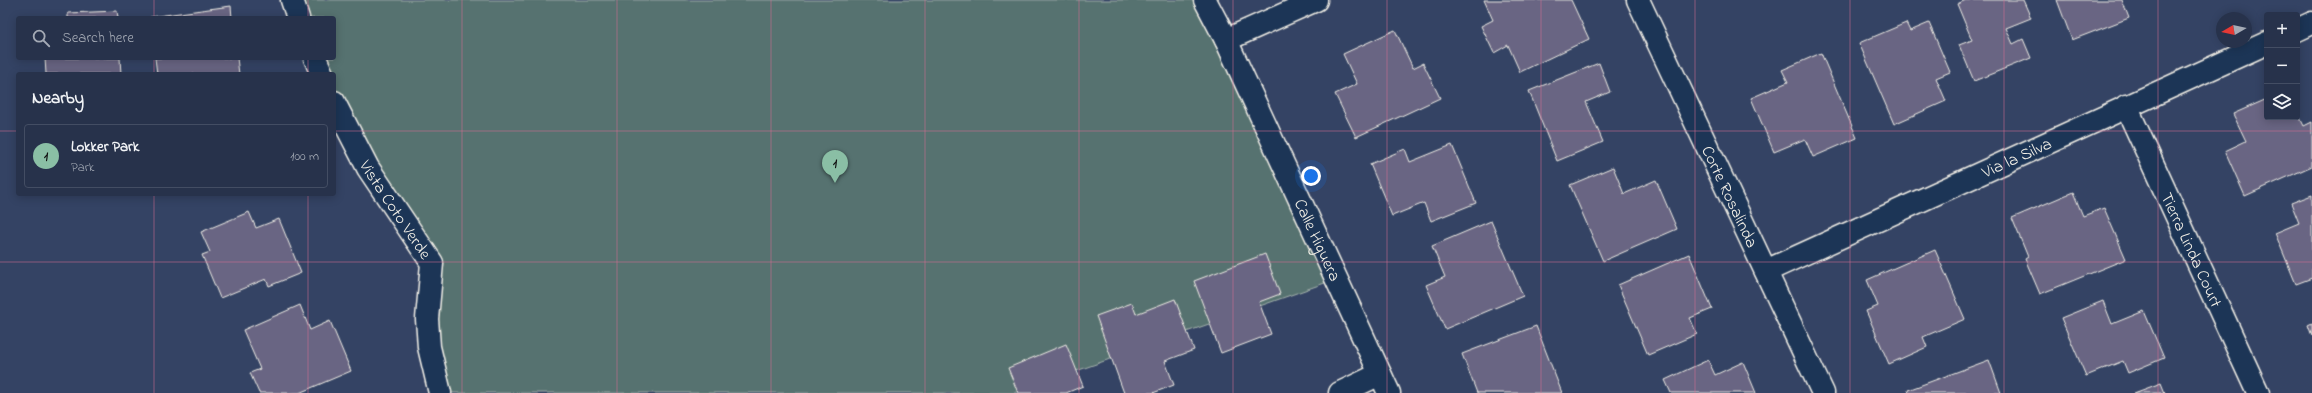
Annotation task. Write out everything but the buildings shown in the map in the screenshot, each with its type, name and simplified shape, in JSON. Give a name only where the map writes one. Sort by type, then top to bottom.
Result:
[{"type":"street","points":[[292,0],[297,16]]},
{"type":"street","name":"Calle Higuera","points":[[1205,0],[1226,40],[1385,384]]},
{"type":"street","points":[[1226,40],[1316,0]]},
{"type":"street","name":"Corte Rosalinda","points":[[1638,0],[1823,393]]},
{"type":"street","points":[[2300,29],[2312,23]]},
{"type":"street","name":"Via la Silva","points":[[1766,271],[2264,44]]},
{"type":"street","points":[[316,60],[321,72]]},
{"type":"street","name":"Vista Coto Verde","points":[[336,106],[368,168],[432,263],[427,326],[431,359],[440,393]]},
{"type":"street","name":"Tierra Linda Court","points":[[2126,106],[2258,393]]},
{"type":"street","points":[[1340,393],[1385,384]]},
{"type":"green space","points":[[292,0],[1205,0],[1336,279],[1014,393],[440,393],[431,263],[336,105],[336,72],[321,72],[316,60],[336,60],[336,16],[297,16]]},
{"type":"place","name":"Lokker Park","points":[[835,183]]}]
